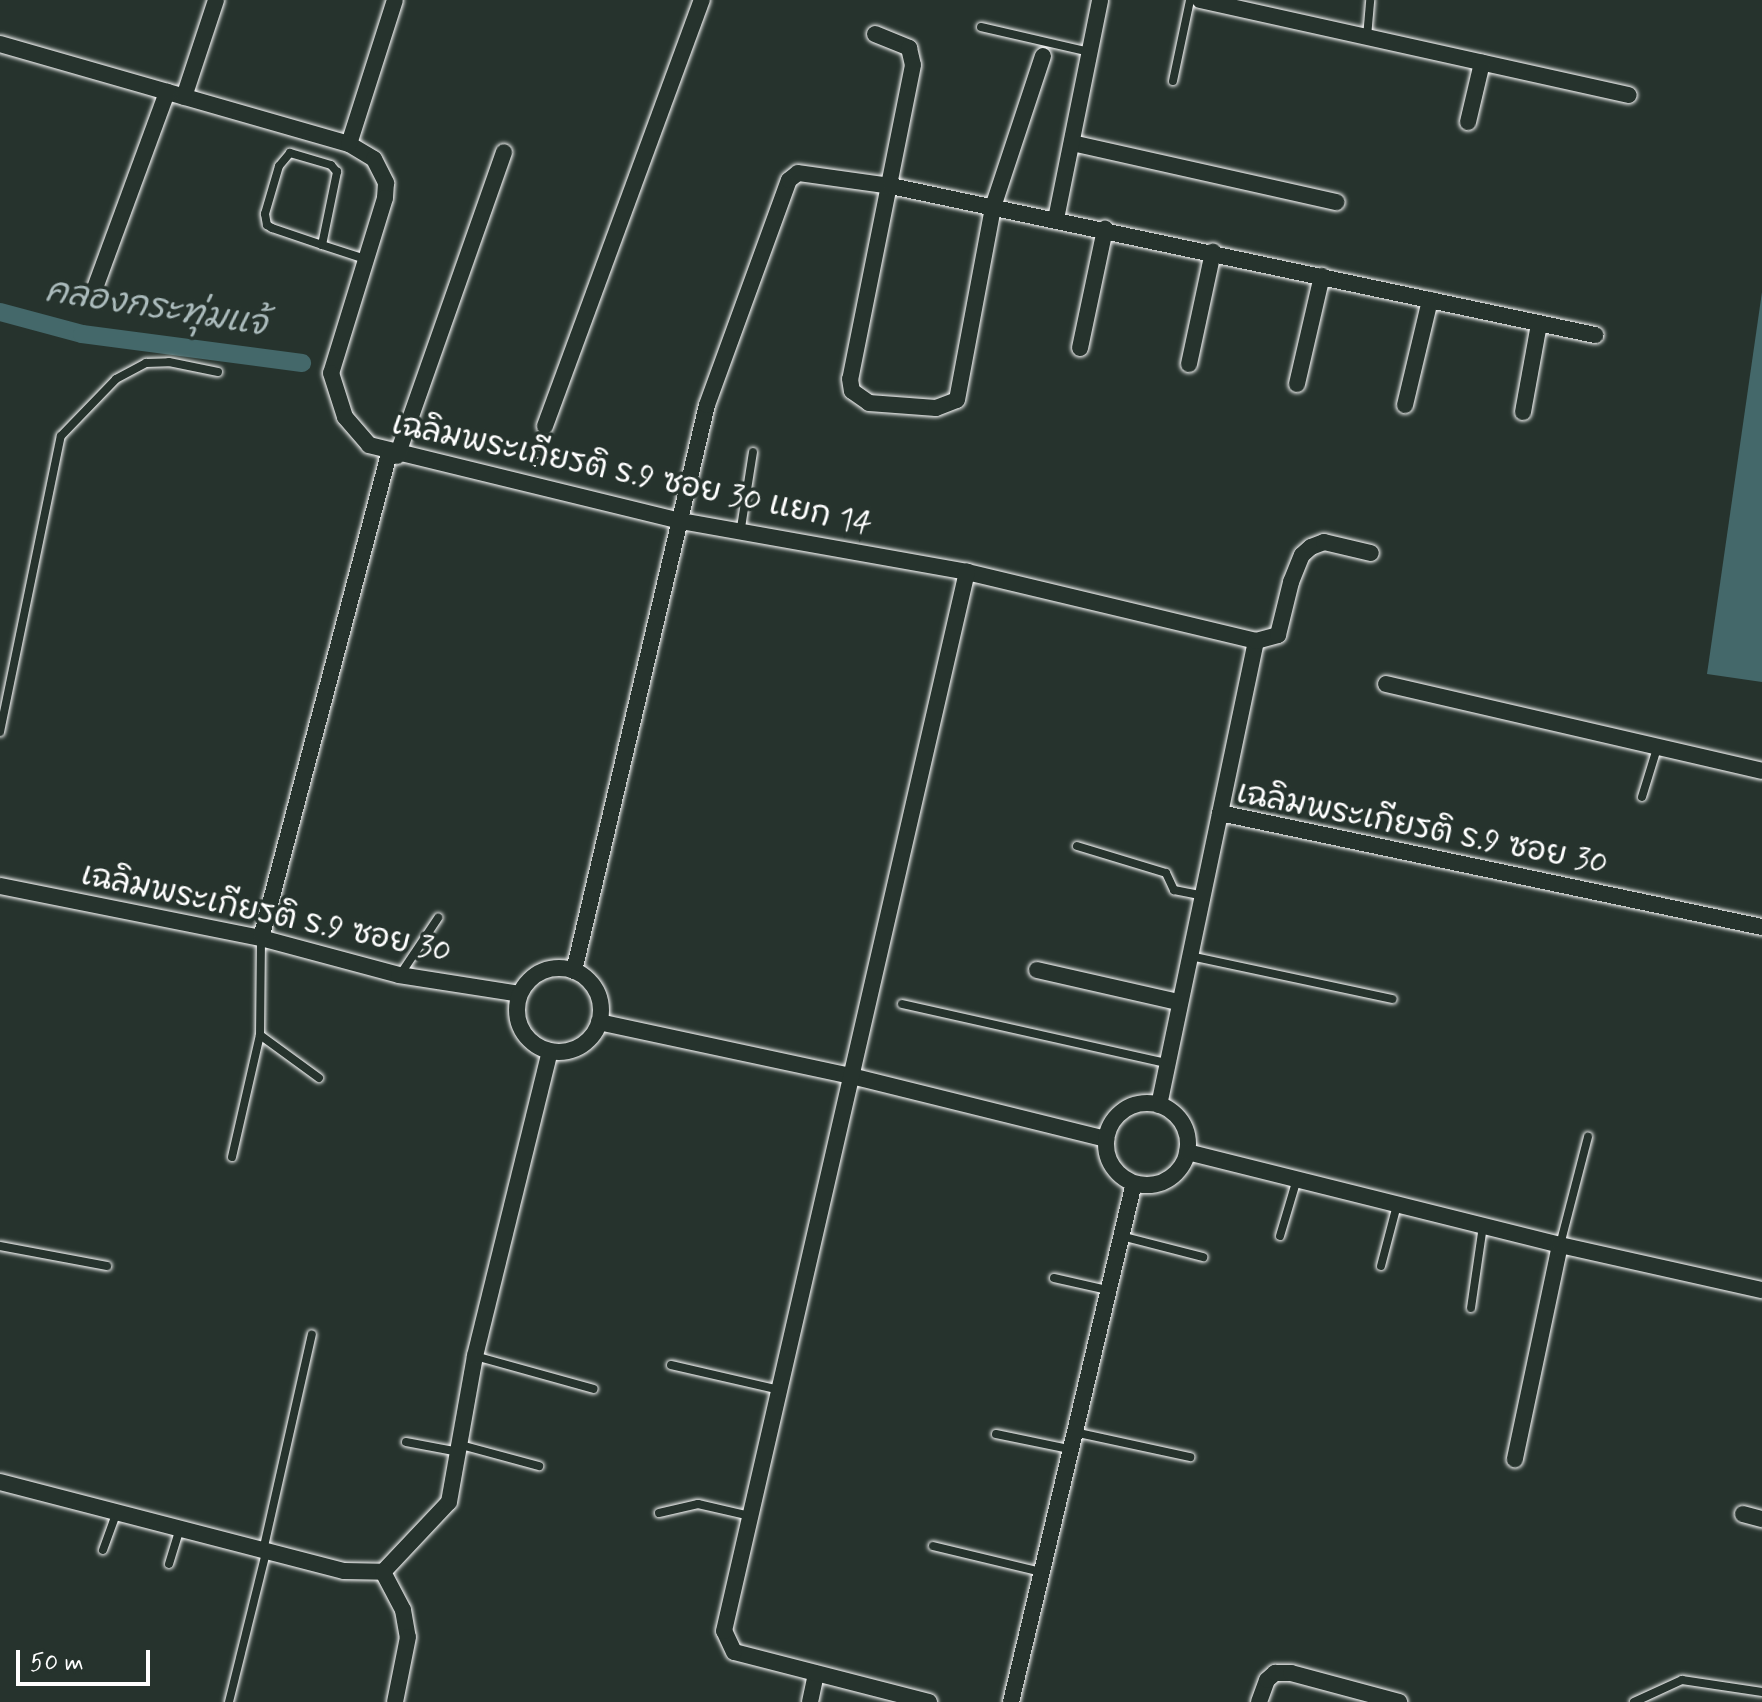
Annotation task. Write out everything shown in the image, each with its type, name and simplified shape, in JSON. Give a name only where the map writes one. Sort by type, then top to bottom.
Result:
[{"type":"street","points":[[184,97],[216,0]]},
{"type":"street","points":[[349,144],[395,0]]},
{"type":"street","points":[[545,426],[702,0]]},
{"type":"street","points":[[1056,219],[1100,0]]},
{"type":"street","points":[[1200,0],[1629,95]]},
{"type":"street","points":[[875,34],[909,48],[913,65],[850,379],[852,391],[869,403],[936,408],[957,400],[993,207],[1043,56]]},
{"type":"street","name":"เฉลิมพระเกียรติ ร.9 ซอย 30 แยก 14","points":[[0,44],[349,144],[374,159],[386,183],[331,373],[335,395],[358,437],[393,455],[740,534],[967,572],[1256,641]]},
{"type":"street","points":[[1468,122],[1482,63]]},
{"type":"street","points":[[95,288],[167,92]]},
{"type":"street","points":[[1072,143],[1336,202]]},
{"type":"street","points":[[261,938],[393,455],[504,152]]},
{"type":"street","points":[[574,971],[707,405],[789,180],[806,171],[891,186],[1595,335]]},
{"type":"street","points":[[1080,348],[1105,229]]},
{"type":"street","points":[[1189,364],[1213,252]]},
{"type":"street","points":[[1297,384],[1322,276]]},
{"type":"street","points":[[1405,405],[1430,300]]},
{"type":"street","points":[[1523,412],[1539,324]]},
{"type":"street","points":[[1220,813],[1256,641],[1278,635],[1291,582],[1302,555],[1324,542],[1371,553]]},
{"type":"street","points":[[929,1702],[734,1652],[726,1643],[724,1631],[967,572]]},
{"type":"street","points":[[1386,684],[1762,771]]},
{"type":"street","name":"เฉลิมพระเกียรติ ร.9 ซอย 30","points":[[1159,1105],[1200,895],[1220,813],[1762,927]]},
{"type":"street","name":"เฉลิมพระเกียรติ ร.9 ซอย 30","points":[[0,886],[261,938],[399,975],[520,994]]},
{"type":"street","points":[[545,970],[574,971],[594,986],[599,1022],[575,1049],[550,1051],[527,1039],[520,1027],[520,994],[545,970]]},
{"type":"street","points":[[1037,970],[1178,1002]]},
{"type":"street","points":[[599,1022],[851,1076],[1106,1139]]},
{"type":"street","points":[[0,1482],[116,1515],[344,1571],[383,1572],[441,1517],[449,1502],[475,1356],[550,1051]]},
{"type":"street","points":[[1159,1105],[1182,1123],[1187,1152],[1173,1176],[1161,1182],[1134,1183],[1112,1166],[1106,1139],[1124,1110],[1159,1105]]},
{"type":"street","points":[[1187,1152],[1560,1245],[1762,1290]]},
{"type":"street","points":[[1011,1702],[1134,1183]]},
{"type":"street","points":[[1515,1459],[1560,1245]]},
{"type":"street","points":[[1743,1514],[1762,1519]]},
{"type":"street","points":[[383,1572],[403,1610],[408,1637],[395,1702]]},
{"type":"street","points":[[1259,1702],[1275,1673],[1357,1696],[1399,1702]]},
{"type":"street","points":[[810,1702],[816,1674]]},
{"type":"lane","points":[[1173,81],[1190,0]]},
{"type":"lane","points":[[1367,37],[1370,0]]},
{"type":"lane","points":[[981,27],[1089,52]]},
{"type":"lane","points":[[322,245],[337,172],[331,165],[290,153],[279,166],[264,220],[272,228],[322,245],[365,259]]},
{"type":"lane","points":[[0,732],[61,436],[116,379],[146,363],[169,362],[218,372]]},
{"type":"lane","points":[[740,534],[753,452]]},
{"type":"lane","points":[[1642,797],[1658,745]]},
{"type":"lane","points":[[1077,846],[1166,873],[1174,890],[1200,895]]},
{"type":"lane","points":[[399,975],[438,918]]},
{"type":"lane","points":[[232,1157],[260,1035],[261,938]]},
{"type":"lane","points":[[1188,955],[1392,999]]},
{"type":"lane","points":[[902,1004],[1166,1063]]},
{"type":"lane","points":[[260,1035],[319,1078]]},
{"type":"lane","points":[[1560,1245],[1588,1137]]},
{"type":"lane","points":[[1280,1236],[1297,1179]]},
{"type":"lane","points":[[1381,1266],[1397,1205]]},
{"type":"lane","points":[[1471,1308],[1483,1226]]},
{"type":"lane","points":[[1121,1236],[1203,1257]]},
{"type":"lane","points":[[0,1246],[107,1266]]},
{"type":"lane","points":[[1054,1278],[1107,1290]]},
{"type":"lane","points":[[229,1702],[312,1334]]},
{"type":"lane","points":[[475,1356],[594,1389]]},
{"type":"lane","points":[[671,1365],[779,1390]]},
{"type":"lane","points":[[1073,1432],[1190,1457]]},
{"type":"lane","points":[[996,1434],[1069,1449]]},
{"type":"lane","points":[[406,1442],[460,1449],[539,1466]]},
{"type":"lane","points":[[659,1513],[698,1504],[750,1516]]},
{"type":"lane","points":[[103,1550],[116,1515]]},
{"type":"lane","points":[[169,1564],[179,1531]]},
{"type":"lane","points":[[933,1546],[1042,1572]]},
{"type":"lane","points":[[1634,1702],[1682,1680],[1762,1692]]},
{"type":"path","points":[[529,485],[545,426]]},
{"type":"water","points":[[1762,292],[1762,682],[1707,674]]},
{"type":"waterway","name":"คลองกระทุ่มแจ้","points":[[0,312],[82,334],[302,363]]}]
